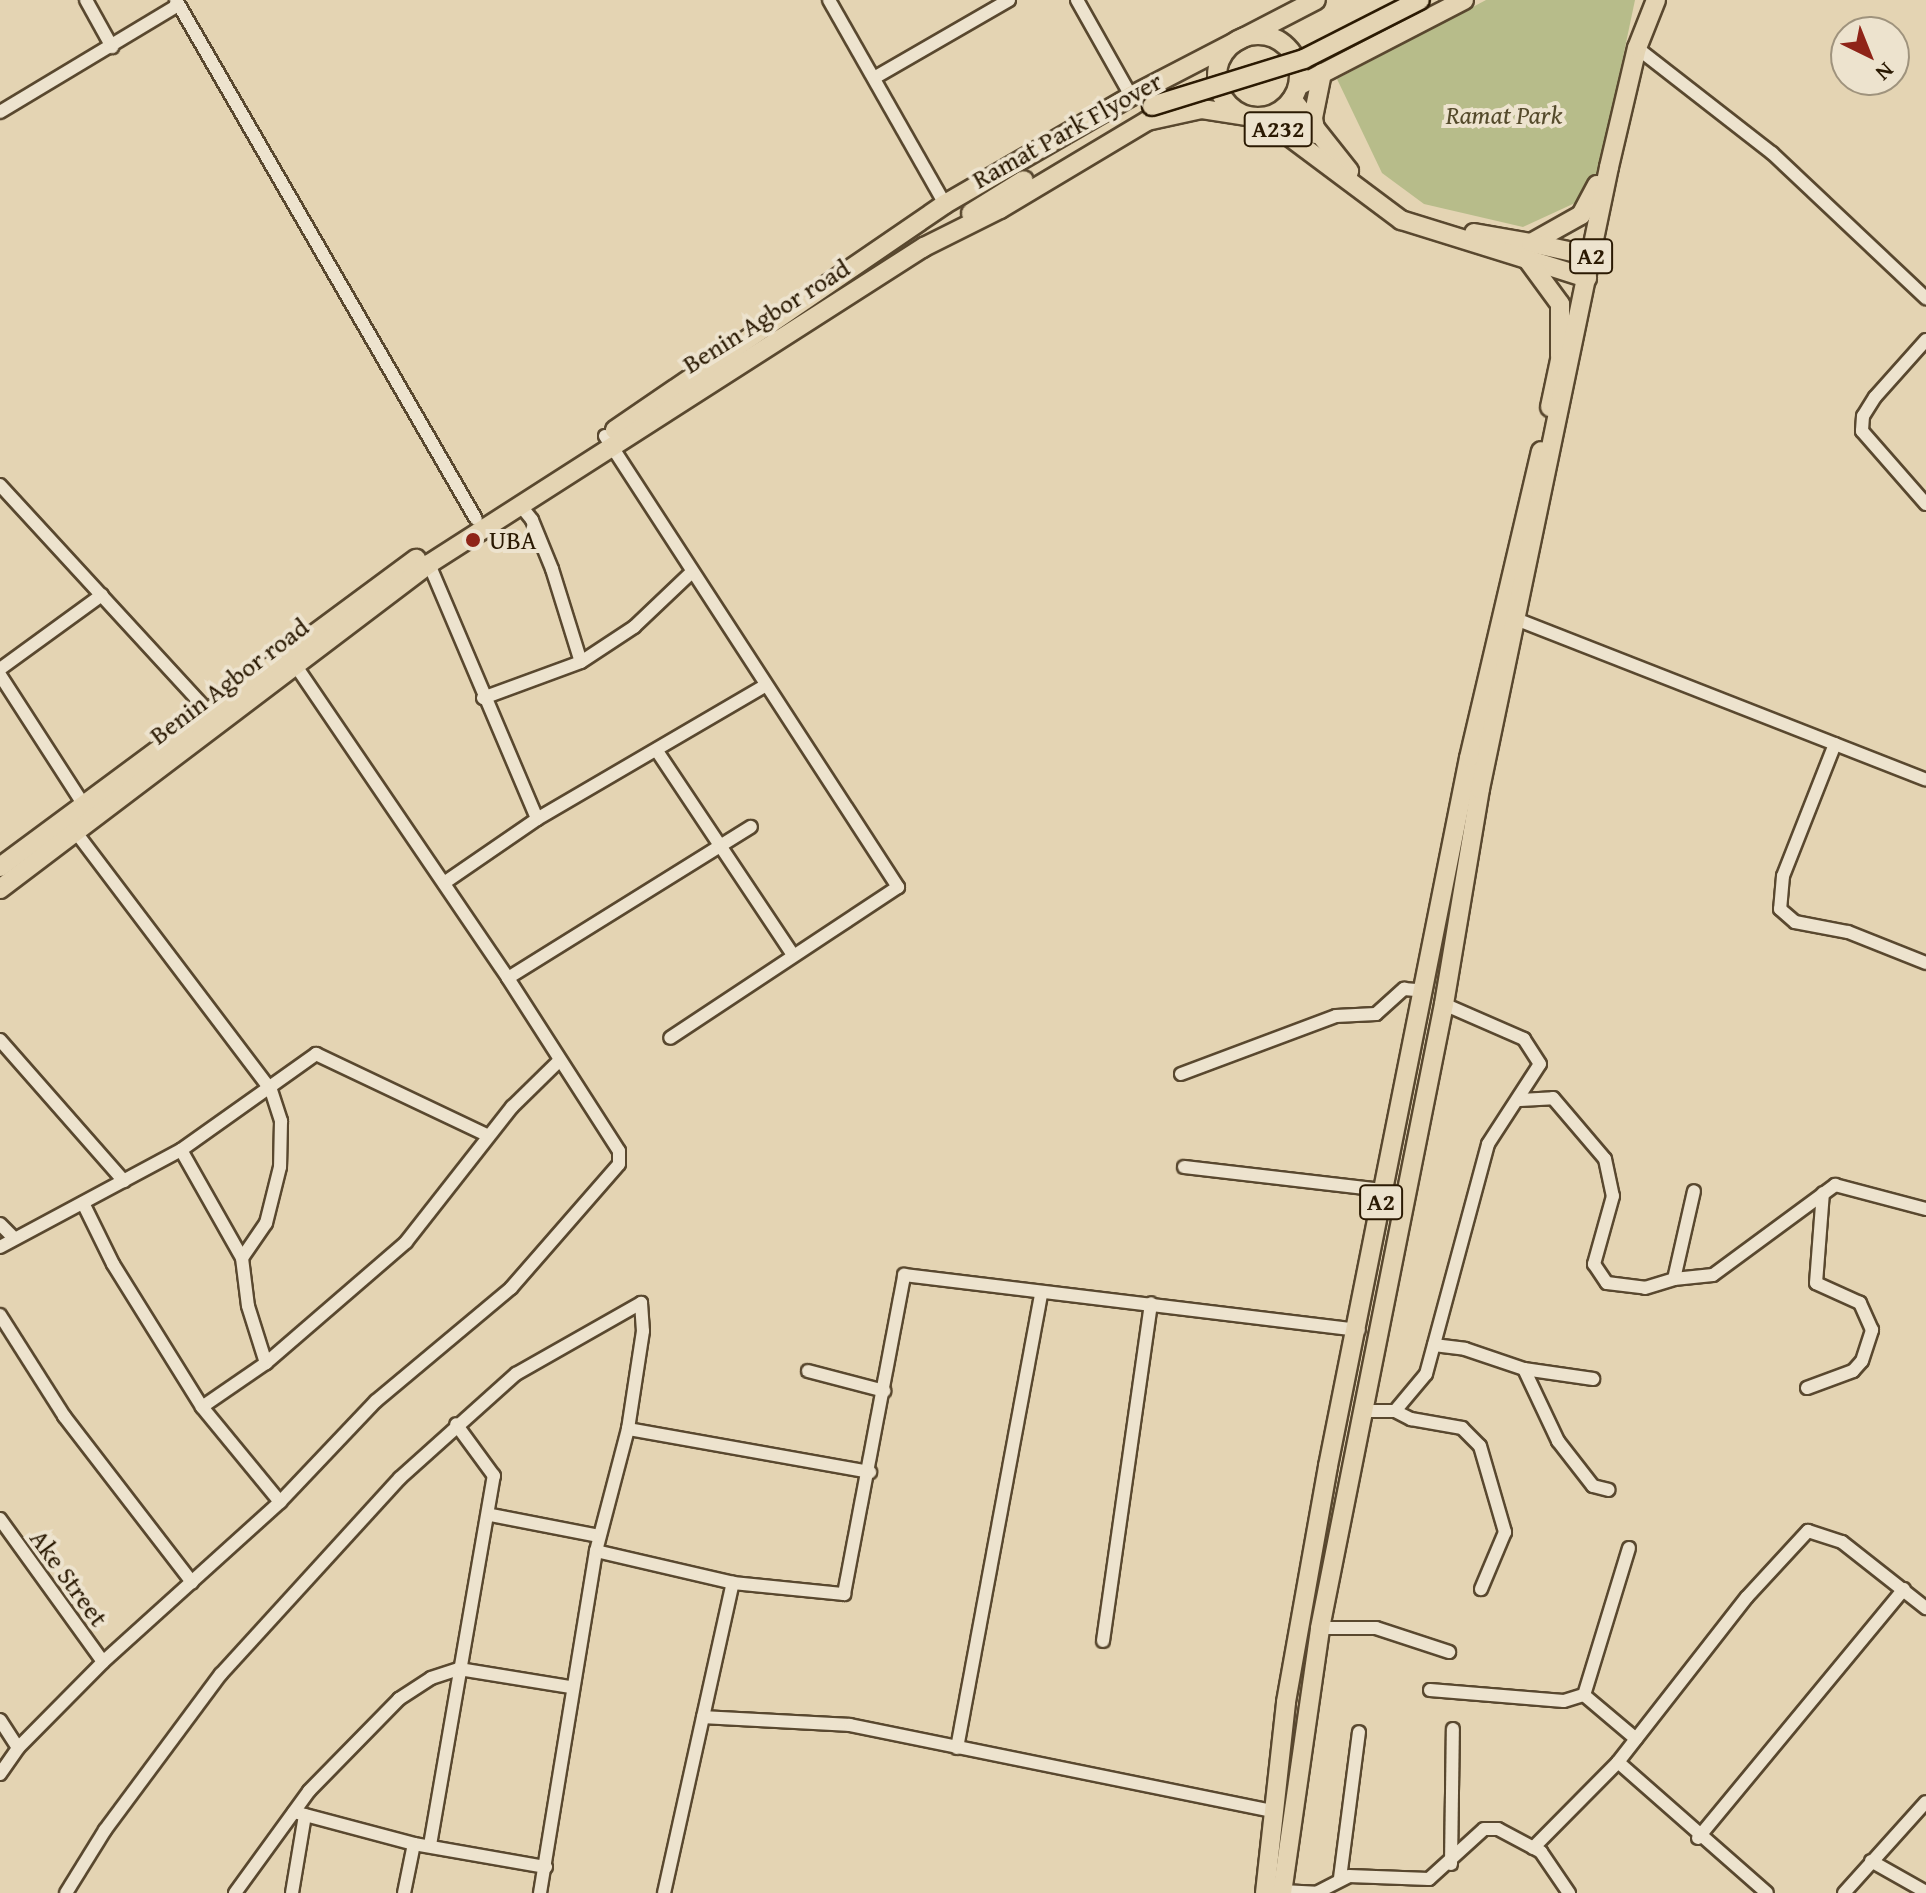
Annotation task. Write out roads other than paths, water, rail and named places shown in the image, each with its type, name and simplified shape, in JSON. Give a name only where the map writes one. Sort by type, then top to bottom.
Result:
[{"type":"highway","name":"Benin Agbor road","points":[[0,889],[294,663],[429,564],[520,505],[913,230],[945,204],[1143,100],[1240,38],[1316,0]]},
{"type":"highway","name":"Ramat Park Flyover","points":[[913,230],[1143,100],[1299,49],[1397,0]]},
{"type":"highway","name":"Ramat Park Flyover","points":[[924,247],[988,201],[1143,100],[1304,59],[1420,0]]},
{"type":"highway","points":[[1464,0],[1322,73],[1295,93],[1275,114],[1253,117],[1231,108],[1216,79],[1222,55],[1240,38],[1263,35],[1284,44],[1297,63],[1295,93],[1316,134],[1374,192],[1408,212],[1529,251],[1581,277],[1560,356]]},
{"type":"highway","points":[[1529,251],[1586,254],[1594,197],[1645,0]]},
{"type":"highway","name":"A2","points":[[1276,1892],[1274,1811],[1299,1624],[1359,1330],[1383,1190],[1586,254],[1637,48],[1656,0]]},
{"type":"highway","points":[[1316,134],[1313,118],[1322,73]]},
{"type":"highway","name":"Benin Agbor road","points":[[0,867],[207,710],[476,519],[608,442],[924,247],[1000,209],[1147,121],[1202,109],[1253,117],[1282,131],[1401,220],[1529,251]]},
{"type":"highway","points":[[1529,251],[1581,215],[1594,197]]},
{"type":"highway","points":[[1529,251],[1560,304],[1560,356]]},
{"type":"highway","name":"A2","points":[[1276,1892],[1320,1628],[1444,1004],[1474,821],[1516,619],[1530,515],[1560,356]]},
{"type":"street","points":[[86,0],[112,47]]},
{"type":"street","points":[[829,0],[945,204]]},
{"type":"street","points":[[874,78],[1009,0]]},
{"type":"street","points":[[1077,0],[1143,100]]},
{"type":"street","points":[[0,112],[112,47],[177,2],[476,519]]},
{"type":"street","points":[[1637,48],[1772,153],[1926,298]]},
{"type":"street","points":[[1926,340],[1875,397],[1863,416],[1862,431],[1926,504]]},
{"type":"street","points":[[608,442],[898,887],[670,1038]]},
{"type":"street","points":[[0,485],[207,710]]},
{"type":"street","points":[[520,505],[532,520],[552,569],[581,662]]},
{"type":"street","points":[[429,564],[483,698],[537,819]]},
{"type":"street","points":[[483,698],[581,662],[634,627],[692,572]]},
{"type":"street","points":[[83,804],[0,672],[102,595]]},
{"type":"street","points":[[1516,619],[1926,780]]},
{"type":"street","points":[[0,1774],[18,1748],[103,1662],[280,1502],[376,1401],[511,1288],[613,1174],[619,1151],[558,1062],[508,978],[294,663]]},
{"type":"street","points":[[444,883],[537,819],[765,686]]},
{"type":"street","points":[[1835,744],[1783,876],[1780,909],[1795,922],[1848,932],[1926,963]]},
{"type":"street","points":[[657,751],[793,955]]},
{"type":"street","points":[[508,978],[751,827]]},
{"type":"street","points":[[75,831],[271,1090],[281,1121],[280,1167],[266,1223],[242,1258]]},
{"type":"street","points":[[1181,1074],[1336,1016],[1376,1014],[1404,989],[1425,991]]},
{"type":"street","points":[[1395,1411],[1426,1374],[1488,1144],[1497,1125],[1520,1100],[1540,1064],[1524,1039],[1444,1004]]},
{"type":"street","points":[[0,1040],[124,1181]]},
{"type":"street","points":[[0,1247],[181,1150],[271,1090],[316,1054],[489,1136]]},
{"type":"street","points":[[202,1407],[266,1363],[406,1242],[489,1136],[558,1062]]},
{"type":"street","points":[[1520,1100],[1553,1098],[1605,1159],[1613,1196],[1595,1255],[1597,1271],[1607,1283],[1645,1288],[1674,1279],[1713,1275],[1823,1193],[1844,1185],[1926,1209]]},
{"type":"street","points":[[181,1150],[242,1258],[248,1306],[266,1363]]},
{"type":"street","points":[[1184,1167],[1383,1190]]},
{"type":"street","points":[[1674,1279],[1694,1191]]},
{"type":"street","points":[[1807,1388],[1853,1371],[1862,1361],[1872,1330],[1860,1303],[1816,1283],[1823,1193]]},
{"type":"street","points":[[83,1203],[120,1275],[202,1407],[280,1502]]},
{"type":"street","points":[[0,1224],[14,1238]]},
{"type":"street","points":[[596,1551],[733,1583],[844,1594],[870,1472],[904,1275],[1359,1330]]},
{"type":"street","points":[[957,1748],[1041,1293]]},
{"type":"street","points":[[66,1893],[105,1830],[221,1674],[456,1424],[516,1374],[641,1303],[643,1331],[628,1429],[599,1536],[570,1687],[540,1893]]},
{"type":"street","points":[[1103,1641],[1151,1303]]},
{"type":"street","points":[[0,1315],[73,1428],[192,1582]]},
{"type":"street","points":[[1434,1345],[1465,1349],[1524,1369],[1593,1379]]},
{"type":"street","points":[[1524,1369],[1558,1441],[1584,1477],[1609,1490]]},
{"type":"street","points":[[808,1371],[884,1391]]},
{"type":"street","points":[[1361,1411],[1395,1411],[1411,1419],[1462,1428],[1480,1446],[1505,1532],[1481,1589]]},
{"type":"street","points":[[430,1845],[459,1669],[491,1515],[494,1476],[456,1424]]},
{"type":"street","points":[[628,1429],[870,1472]]},
{"type":"street","points":[[491,1515],[599,1536]]},
{"type":"street","name":"Ake Street","points":[[0,1519],[103,1662]]},
{"type":"street","points":[[1533,1848],[1618,1762],[1747,1597],[1808,1531],[1842,1542],[1926,1608]]},
{"type":"street","points":[[1584,1695],[1629,1548]]},
{"type":"street","points":[[664,1893],[733,1583]]},
{"type":"street","points":[[1698,1838],[1904,1589]]},
{"type":"street","points":[[1320,1628],[1376,1628],[1449,1652]]},
{"type":"street","points":[[235,1893],[399,1699],[431,1678],[459,1669],[570,1687]]},
{"type":"street","points":[[1430,1690],[1564,1701],[1584,1695]]},
{"type":"street","points":[[1584,1695],[1636,1739]]},
{"type":"street","points":[[703,1717],[850,1725],[1274,1811]]},
{"type":"street","points":[[0,1720],[18,1748]]},
{"type":"street","points":[[1451,1864],[1453,1729]]},
{"type":"street","points":[[1340,1878],[1359,1732]]},
{"type":"street","points":[[1618,1762],[1698,1838],[1767,1893]]},
{"type":"street","points":[[1844,1893],[1926,1802]]},
{"type":"street","points":[[300,1814],[414,1844],[546,1867]]},
{"type":"street","points":[[292,1893],[300,1814]]},
{"type":"street","points":[[1276,1892],[1316,1893],[1340,1878],[1429,1879],[1451,1864],[1484,1829],[1498,1829],[1533,1848],[1569,1893]]},
{"type":"street","points":[[404,1893],[414,1844]]},
{"type":"street","points":[[1871,1861],[1919,1891]]},
{"type":"place","name":"UBA","points":[[473,540]]},
{"type":"park label","name":"Ramat Park","points":[[1504,115]]}]
